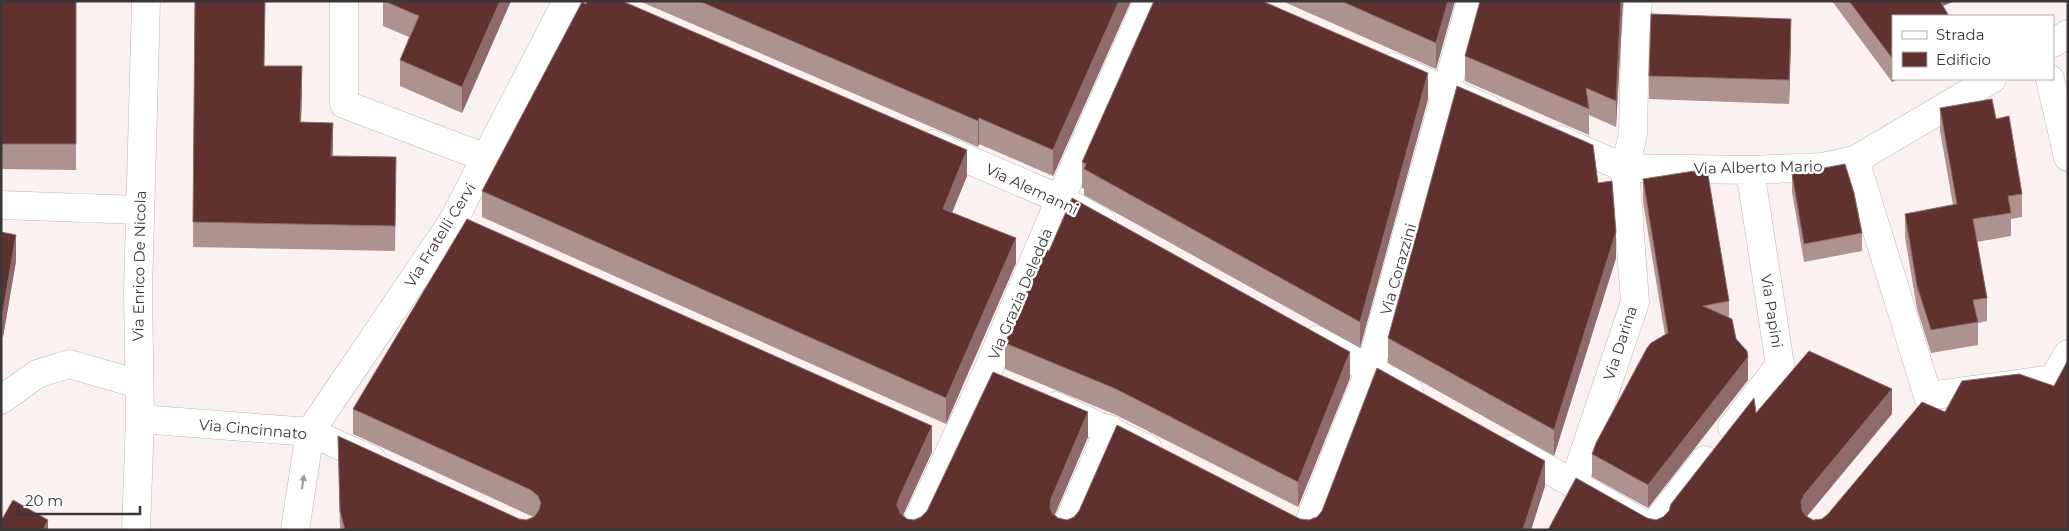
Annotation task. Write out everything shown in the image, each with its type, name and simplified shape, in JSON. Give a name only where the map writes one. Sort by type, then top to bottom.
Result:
[{"type":"street","name":"Via Enrico De Nicola","points":[[136,530],[140,419],[140,210],[146,1]]},
{"type":"street","points":[[344,1],[344,104],[486,158]]},
{"type":"street","name":"Via Fratelli Cervi","points":[[310,432],[453,221],[566,1]]},
{"type":"street","name":"Via Grazia Deledda","points":[[912,530],[944,440],[985,377],[1060,199],[1148,1]]},
{"type":"street","name":"Via Corazzini","points":[[1307,530],[1370,369],[1448,91],[1471,1]]},
{"type":"street","name":"Via Darina","points":[[1574,483],[1634,302],[1625,168],[1633,134],[1634,39],[1638,1]]},
{"type":"street","points":[[2054,42],[2068,34]]},
{"type":"street","points":[[1367,56],[1511,119]]},
{"type":"street","name":"Via Alberto Mario","points":[[1538,130],[1625,168],[1750,170],[1823,167],[1855,160],[1990,80]]},
{"type":"street","points":[[2050,80],[2068,157]]},
{"type":"street","name":"Via Alemanni","points":[[907,133],[1060,199],[1120,232]]},
{"type":"street","points":[[1855,160],[1928,396]]},
{"type":"street","name":"Via Papini","points":[[1654,529],[1780,365],[1750,170]]},
{"type":"street","points":[[1,205],[140,210]]},
{"type":"street","points":[[453,221],[480,233]]},
{"type":"street","points":[[1293,327],[1430,403]]},
{"type":"street","points":[[1910,418],[1928,396],[2060,382],[2068,354]]},
{"type":"street","points":[[1,400],[37,374],[69,364],[139,384]]},
{"type":"street","points":[[985,377],[1109,430],[1169,460]]},
{"type":"street","name":"Via Cincinnato","points":[[140,419],[310,432],[391,469]]},
{"type":"street","points":[[1065,530],[1109,430]]},
{"type":"street","points":[[295,530],[310,432]]},
{"type":"street","points":[[1489,436],[1654,529]]},
{"type":"street","points":[[1281,516],[1307,530]]},
{"type":"building","points":[[1,1],[76,1],[76,144],[1,144]]},
{"type":"building","points":[[195,1],[265,1],[264,66],[302,66],[300,122],[333,123],[331,156],[396,157],[395,226],[193,222]]},
{"type":"building","points":[[384,1],[500,1],[462,87],[400,60],[419,16]]},
{"type":"building","points":[[587,1],[622,1],[967,150],[943,209],[1016,238],[946,398],[482,191],[582,2],[586,4]]},
{"type":"building","points":[[699,1],[1119,1],[1053,150],[979,118],[978,121]]},
{"type":"building","points":[[1154,1],[1262,1],[1428,73],[1360,322],[1084,169],[1086,164],[1082,162]]},
{"type":"building","points":[[1341,1],[1448,1],[1436,43]]},
{"type":"building","points":[[1480,1],[1621,1],[1616,101],[1586,88],[1589,109],[1465,56]]},
{"type":"building","points":[[1849,1],[1940,1],[1948,15],[1892,15],[1892,58]]},
{"type":"building","points":[[1651,14],[1791,19],[1789,80],[1649,76]]},
{"type":"building","points":[[1457,86],[1593,145],[1598,183],[1612,181],[1616,232],[1554,430],[1388,338]]},
{"type":"building","points":[[1992,99],[1996,119],[2009,116],[2022,194],[2008,196],[2011,213],[1973,219],[1987,298],[1973,300],[1978,322],[1931,330],[1917,286],[1905,214],[1957,204],[1940,108]]},
{"type":"building","points":[[1845,164],[1854,193],[1862,233],[1804,244],[1792,174]]},
{"type":"building","points":[[1707,169],[1729,301],[1703,306],[1732,319],[1736,339],[1747,351],[1748,357],[1648,485],[1592,454],[1596,443],[1647,348],[1651,343],[1668,333],[1643,179]]},
{"type":"building","points":[[1072,198],[1350,352],[1298,482],[1116,389],[1005,343],[1045,249],[1049,251]]},
{"type":"building","points":[[467,219],[932,426],[897,505],[900,513],[907,519],[914,520],[921,517],[927,511],[993,372],[1088,412],[1051,499],[1050,507],[1052,513],[1058,518],[1067,520],[1074,517],[1079,511],[1117,425],[1300,519],[1309,520],[1317,517],[1322,511],[1377,368],[1545,461],[1523,530],[345,530],[340,511],[338,436],[519,519],[526,520],[534,517],[539,510],[541,503],[538,496],[531,490],[353,409]]},
{"type":"building","points":[[1,232],[16,235],[3,311],[1,310]]},
{"type":"building","points":[[1809,351],[1892,389],[1804,495],[1801,502],[1802,510],[1806,516],[1813,520],[1822,519],[1828,514],[1922,402],[1945,412],[1962,381],[2019,374],[2054,386],[2068,360],[2068,530],[1548,530],[1576,478],[1647,518],[1656,520],[1663,517],[1669,511],[1671,504],[1754,398],[1756,413]]},
{"type":"building","points":[[13,500],[48,520],[43,530],[1,530],[1,521]]}]
